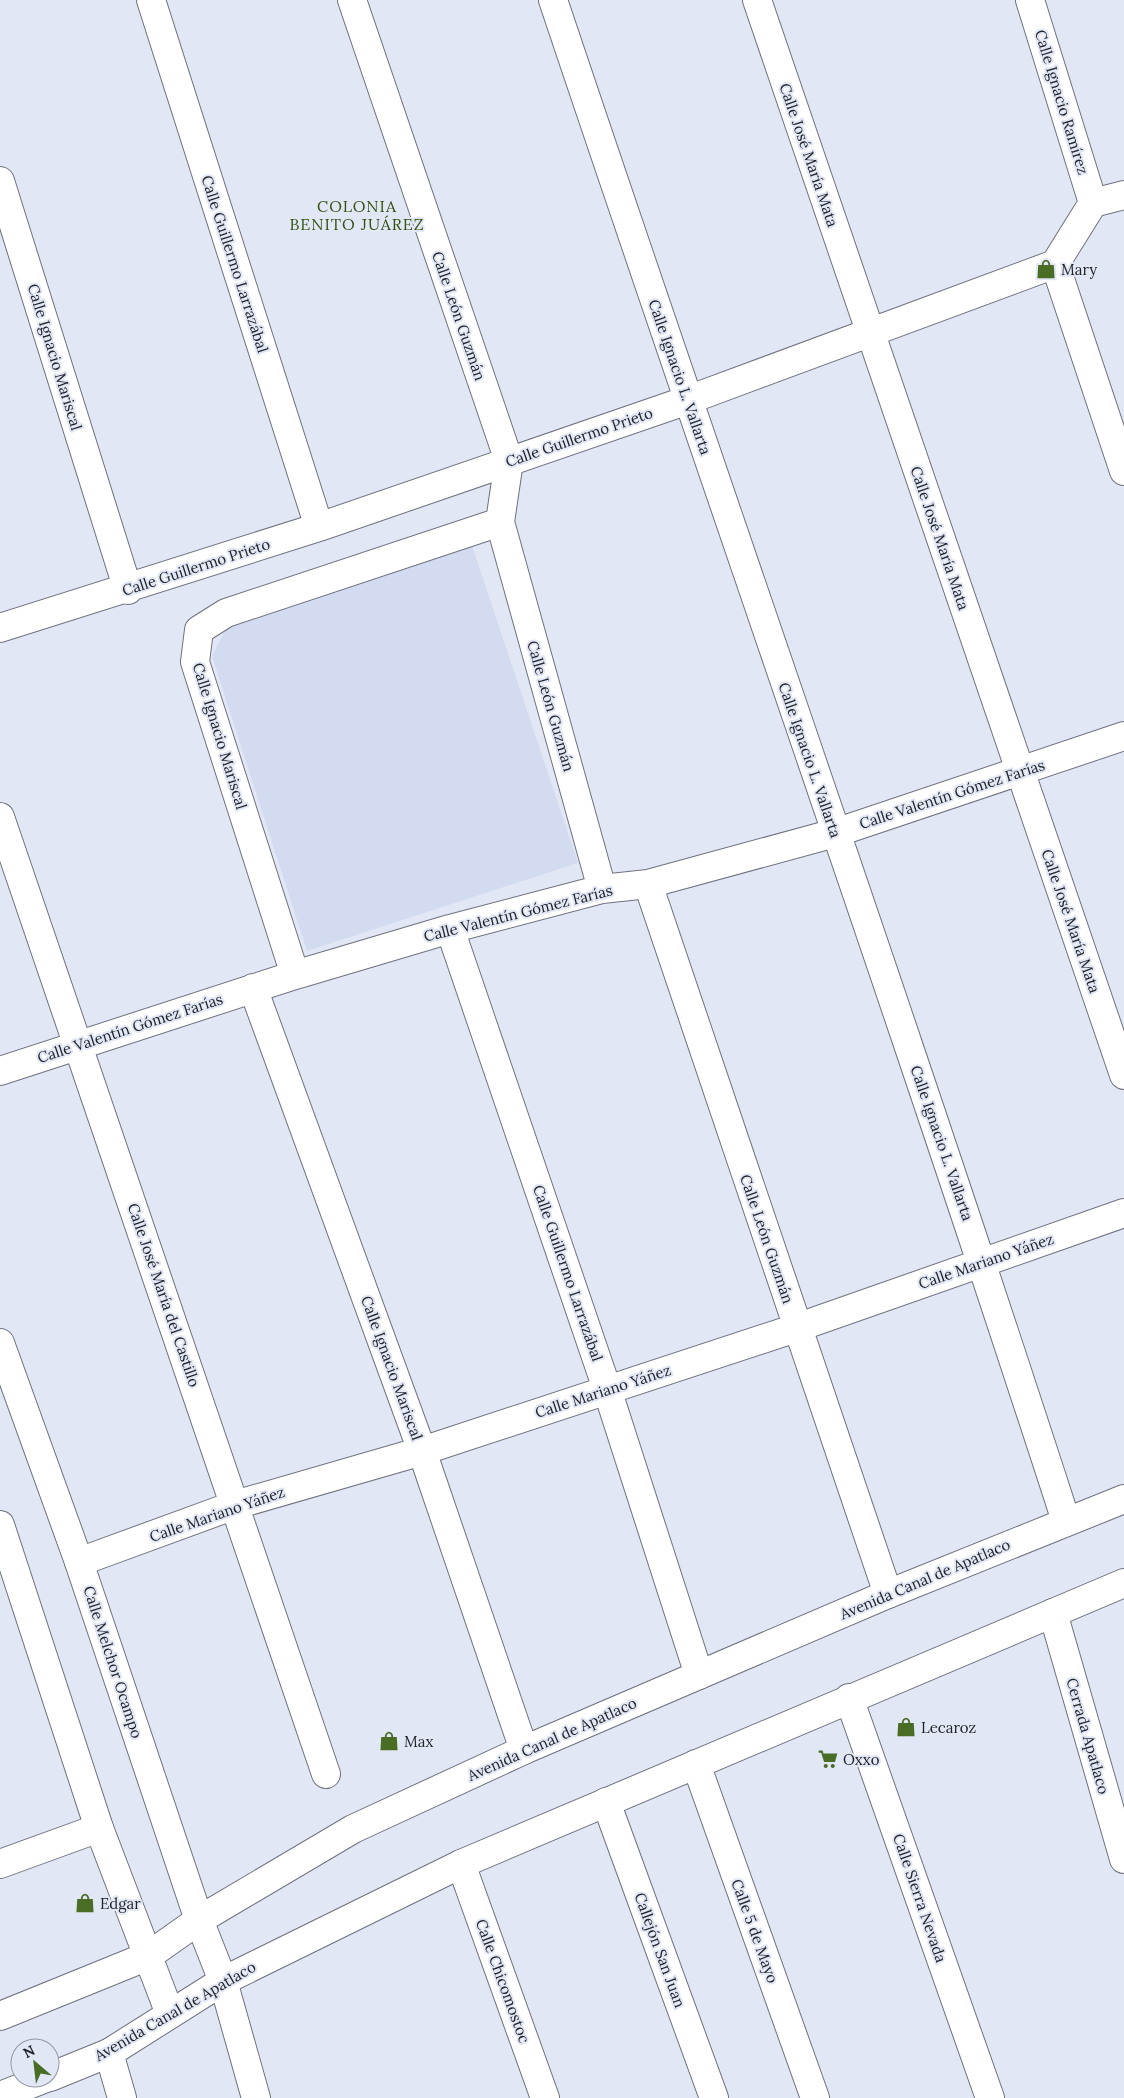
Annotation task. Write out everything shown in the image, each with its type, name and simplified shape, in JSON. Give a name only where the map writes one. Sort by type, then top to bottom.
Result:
[{"type":"street","name":"Calle Guillermo Larrazábal","points":[[151,0],[319,527]]},
{"type":"street","name":"Calle León Guzmán","points":[[352,0],[509,461]]},
{"type":"street","name":"Calle Ignacio L. Vallarta","points":[[554,0],[688,400],[982,1262],[1066,1521]]},
{"type":"street","name":"Calle José María Mata","points":[[757,0],[868,331],[1124,1076]]},
{"type":"street","name":"Calle Ignacio Ramírez","points":[[1030,0],[1093,203]]},
{"type":"street","name":"Calle Ignacio Mariscal","points":[[0,181],[128,590]]},
{"type":"street","points":[[1124,195],[1093,203],[1055,264],[1124,471]]},
{"type":"street","name":"Calle Guillermo Prieto","points":[[0,628],[128,590],[319,527],[688,400],[868,331],[1055,264]]},
{"type":"street","points":[[500,522],[509,461]]},
{"type":"street","name":"Calle León Guzmán","points":[[500,522],[602,889]]},
{"type":"street","name":"Calle Ignacio Mariscal","points":[[295,974],[195,662],[199,630],[226,613],[500,522]]},
{"type":"street","name":"Calle Valentín Gómez Farías","points":[[0,1070],[295,974],[450,929],[602,889],[648,884],[835,833],[1124,736]]},
{"type":"street","name":"Calle José María del Castillo","points":[[0,817],[326,1774]]},
{"type":"street","name":"Calle León Guzmán","points":[[648,884],[796,1328],[888,1594]]},
{"type":"street","name":"Calle Guillermo Larrazábal","points":[[450,929],[607,1389],[699,1675]]},
{"type":"street","name":"Calle Ignacio Mariscal","points":[[253,988],[422,1451],[524,1750]]},
{"type":"street","name":"Calle Mariano Yáñez","points":[[79,1562],[235,1505],[422,1451],[796,1328],[1124,1213]]},
{"type":"street","name":"Calle Melchor Ocampo","points":[[0,1343],[7,1389],[79,1562],[199,1920],[223,1981],[256,2098]]},
{"type":"street","name":"Avenida Canal de Apatlaco","points":[[0,2016],[148,1956],[199,1920],[353,1828],[524,1750],[888,1594],[1124,1499]]},
{"type":"street","points":[[0,1525],[99,1828],[170,2014]]},
{"type":"street","name":"Avenida Canal de Apatlaco","points":[[60,2072],[109,2053],[223,1981],[461,1864],[1124,1583]]},
{"type":"street","name":"Cerrada Apatlaco","points":[[1053,1613],[1124,1859]]},
{"type":"street","name":"Calle Sierra Nevada","points":[[849,1698],[990,2098]]},
{"type":"street","name":"Calle 5 de Mayo","points":[[696,1764],[815,2098]]},
{"type":"street","name":"Callejón San Juan","points":[[606,1802],[714,2098]]},
{"type":"street","points":[[0,1864],[99,1828]]},
{"type":"street","name":"Calle Chicomostoc","points":[[461,1864],[544,2098]]},
{"type":"street","points":[[109,2053],[122,2098]]},
{"type":"street","points":[[0,2096],[20,2088]]},
{"type":"shaded area","points":[[471,543],[578,863],[307,951],[212,656],[227,626]]},
{"type":"place","name":"Mary","points":[[1046,269]]},
{"type":"place","name":"Lecaroz","points":[[906,1727]]},
{"type":"place","name":"Max","points":[[389,1741]]},
{"type":"place","name":"Oxxo","points":[[828,1759]]},
{"type":"place","name":"Edgar","points":[[85,1903]]},
{"type":"district","name":"COLONIA BENITO JUÁREZ","points":[[357,215]]}]
